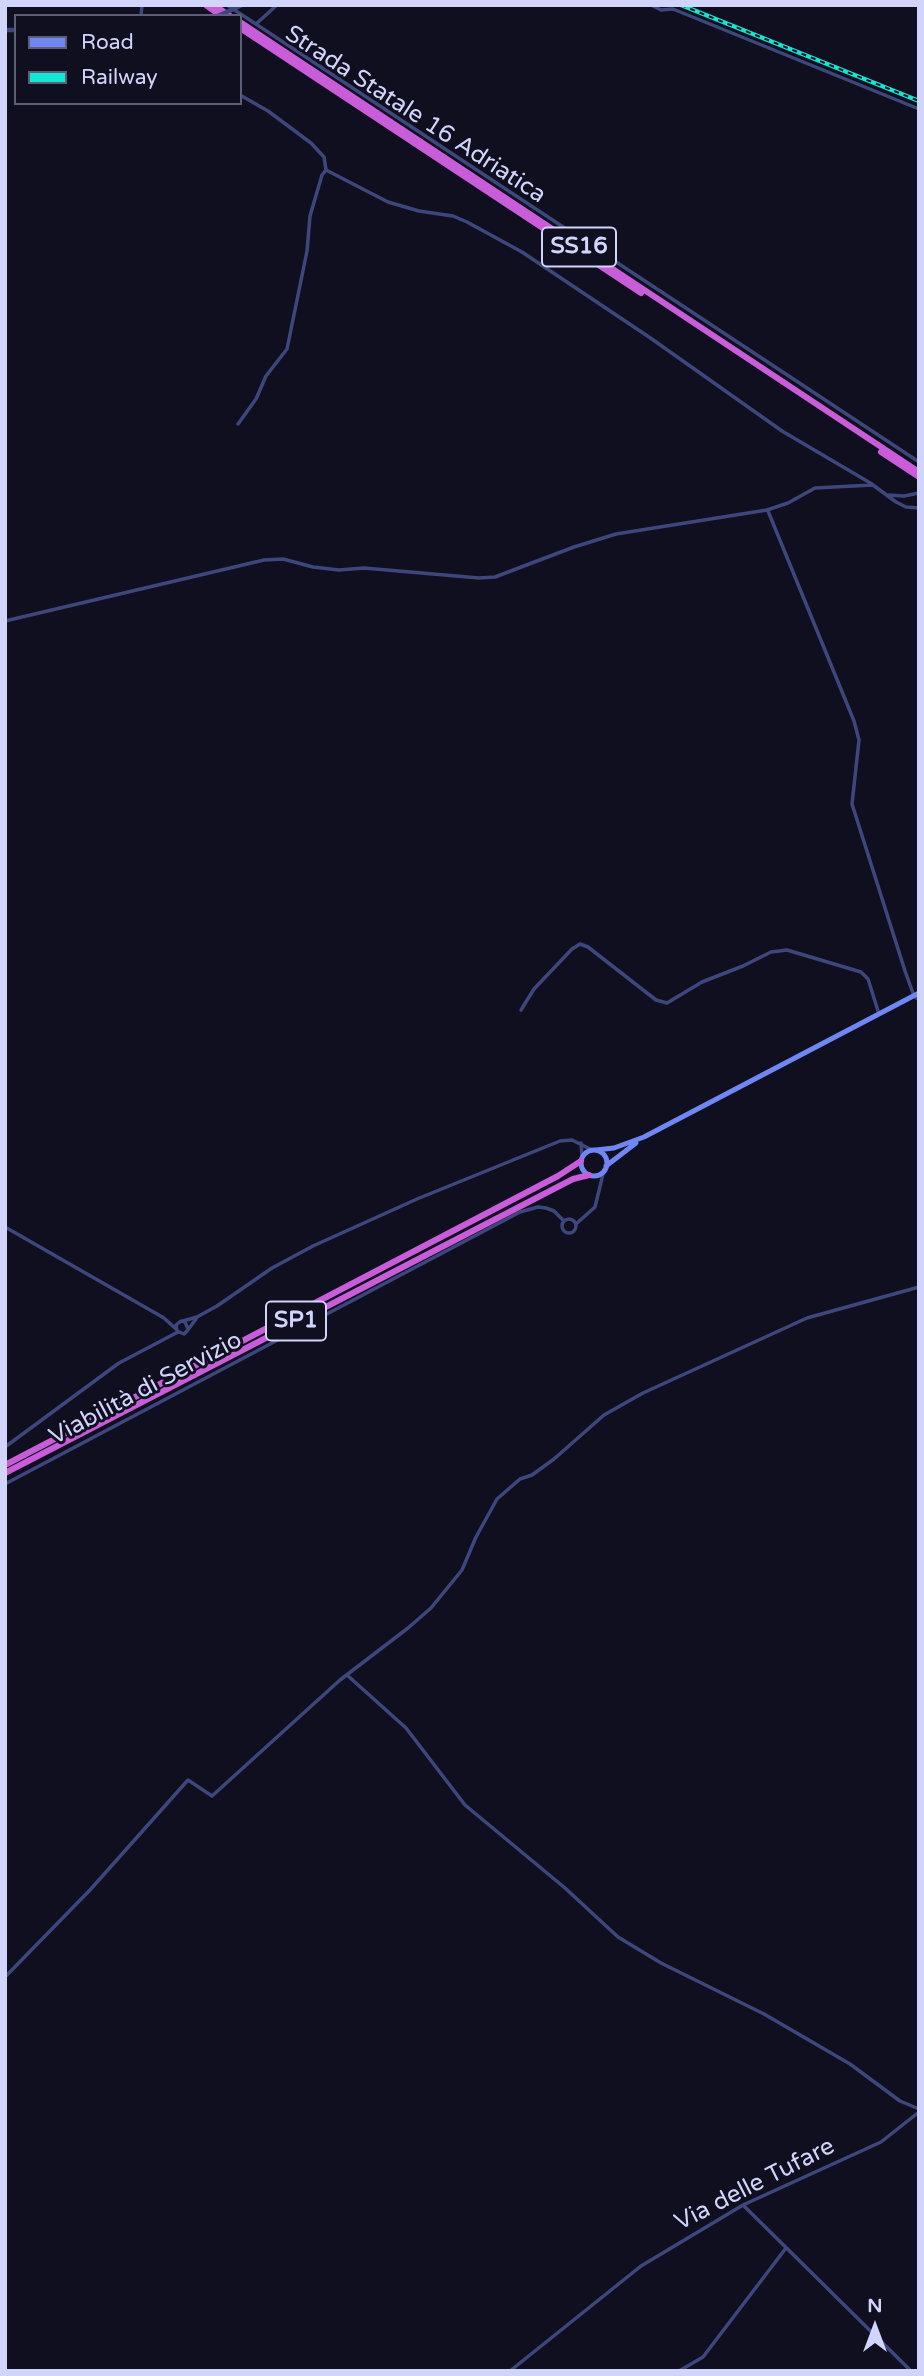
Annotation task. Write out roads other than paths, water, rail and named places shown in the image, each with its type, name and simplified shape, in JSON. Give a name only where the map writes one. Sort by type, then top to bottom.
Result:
[{"type":"highway","name":"Strada Statale 16 Adriatica","points":[[242,23],[919,472]]},
{"type":"highway","name":"Strada Statale 16 Adriatica","points":[[242,29],[919,477]]},
{"type":"highway","name":"SP1","points":[[5,1465],[558,1176],[581,1159]]},
{"type":"highway","name":"SP1","points":[[5,1473],[563,1184],[589,1175]]},
{"type":"main road","name":"SP1","points":[[581,1159],[594,1150],[614,1148],[644,1137],[917,996]]},
{"type":"main road","name":"SP1","points":[[589,1175],[597,1175],[644,1137]]},
{"type":"main road","points":[[594,1150],[606,1158],[605,1168]]},
{"type":"main road","points":[[581,1159],[582,1169],[589,1175]]},
{"type":"street","points":[[224,14],[242,5]]},
{"type":"street","points":[[256,24],[277,5]]},
{"type":"street","points":[[651,5],[661,10],[673,9],[919,109]]},
{"type":"street","points":[[242,15],[919,462]]},
{"type":"street","points":[[239,424],[256,399],[266,376],[287,349],[307,251],[310,216],[322,175],[326,170],[324,157],[311,143],[268,111],[242,96]]},
{"type":"street","points":[[326,170],[388,202],[419,211],[453,216],[522,252],[782,431],[906,507],[919,508]]},
{"type":"street","points":[[5,621],[264,560],[283,559],[339,570],[365,568],[495,578],[616,534],[767,510],[788,503],[815,488],[873,485]]},
{"type":"street","points":[[886,495],[919,494]]},
{"type":"street","points":[[767,510],[854,721],[859,740],[852,804],[905,971],[917,996]]},
{"type":"street","points":[[521,1010],[534,989],[580,944],[588,947],[656,1000],[667,1003],[702,982],[771,952],[787,950],[861,972],[868,979],[879,1014]]},
{"type":"street","points":[[5,1447],[119,1363],[177,1330],[181,1322],[197,1317],[272,1268],[417,1199],[548,1144],[566,1140],[581,1143],[594,1150]]},
{"type":"street","points":[[581,1143],[581,1159]]},
{"type":"street","points":[[576,1224],[572,1219],[564,1221],[563,1228],[568,1232],[574,1231],[576,1224],[595,1207],[605,1168]]},
{"type":"street","name":"Viabilità di Servizio","points":[[5,1483],[520,1212],[538,1207],[546,1208],[564,1221]]},
{"type":"street","points":[[5,1227],[164,1318],[184,1334],[197,1317]]},
{"type":"street","points":[[5,1977],[90,1890],[188,1780],[212,1796],[347,1675],[408,1628],[451,1586],[462,1570],[497,1499],[520,1479],[532,1475],[554,1459],[604,1415],[643,1393],[807,1318],[919,1287]]},
{"type":"street","points":[[164,1318],[188,1325],[188,1329]]},
{"type":"street","points":[[347,1675],[406,1728],[466,1805],[565,1888],[618,1937],[661,1963],[764,2014],[850,2064],[900,2101],[919,2110]]},
{"type":"street","name":"Via delle Tufare","points":[[510,2371],[641,2266],[743,2205],[881,2142],[919,2110]]},
{"type":"street","points":[[743,2205],[911,2371]]},
{"type":"street","points":[[678,2371],[702,2357],[786,2248]]},
{"type":"railway","points":[[681,5],[919,101]]}]
